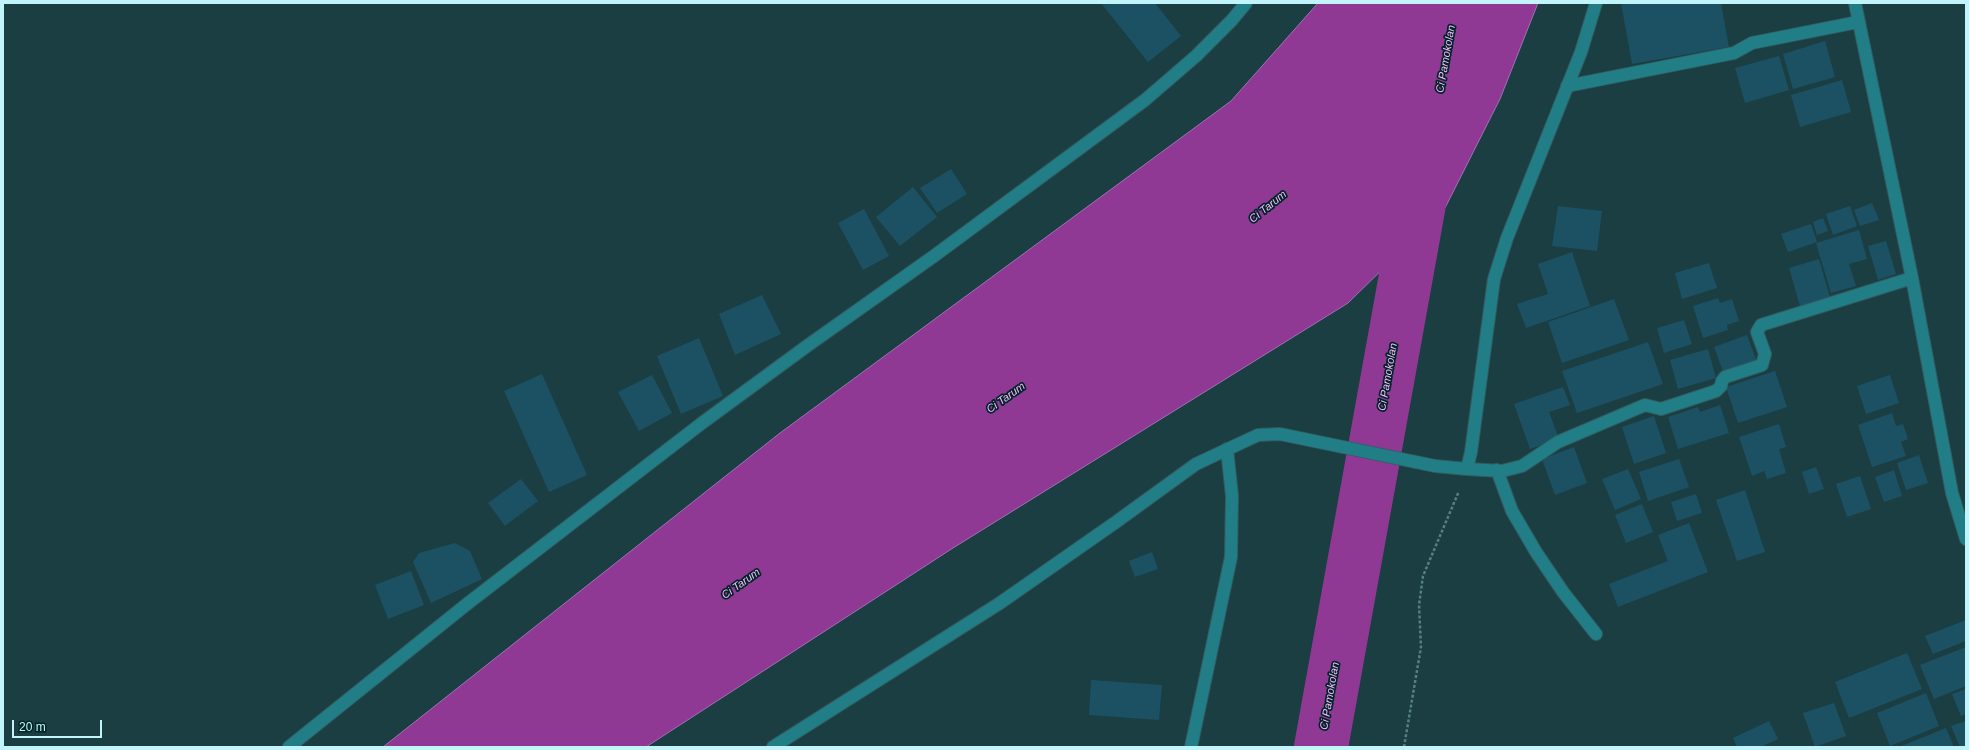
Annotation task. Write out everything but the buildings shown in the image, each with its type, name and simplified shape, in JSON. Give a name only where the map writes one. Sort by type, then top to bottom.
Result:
[{"type":"street","points":[[289,747],[467,604],[702,422],[934,256],[1146,100],[1196,56],[1232,20],[1246,3]]},
{"type":"street","points":[[1467,470],[1471,452],[1494,279],[1507,238],[1581,52],[1596,3]]},
{"type":"street","points":[[1854,3],[1912,278],[1952,493],[1966,539]]},
{"type":"street","points":[[1567,86],[1734,52],[1752,43],[1858,22]]},
{"type":"street","points":[[773,747],[1000,602],[1116,522],[1196,464],[1258,435],[1280,434],[1418,463],[1467,470],[1498,470],[1522,466],[1558,442],[1645,405],[1661,409],[1716,391],[1721,386],[1725,377],[1762,365],[1765,354],[1757,332],[1761,325],[1912,278]]},
{"type":"street","points":[[1191,747],[1231,556],[1232,496],[1227,449]]},
{"type":"street","points":[[1498,470],[1512,511],[1536,552],[1563,592],[1596,634]]},
{"type":"path","points":[[1404,747],[1420,647],[1419,605],[1423,576],[1432,552],[1450,516],[1467,470]]},
{"type":"water","name":"Ci Tarum","points":[[1318,3],[1538,3],[1500,99],[1445,208],[1348,303],[953,548],[646,747],[383,747],[780,433],[1231,101]]},
{"type":"waterway","name":"Ci Pamokolan","points":[[1321,747],[1426,165]]}]
